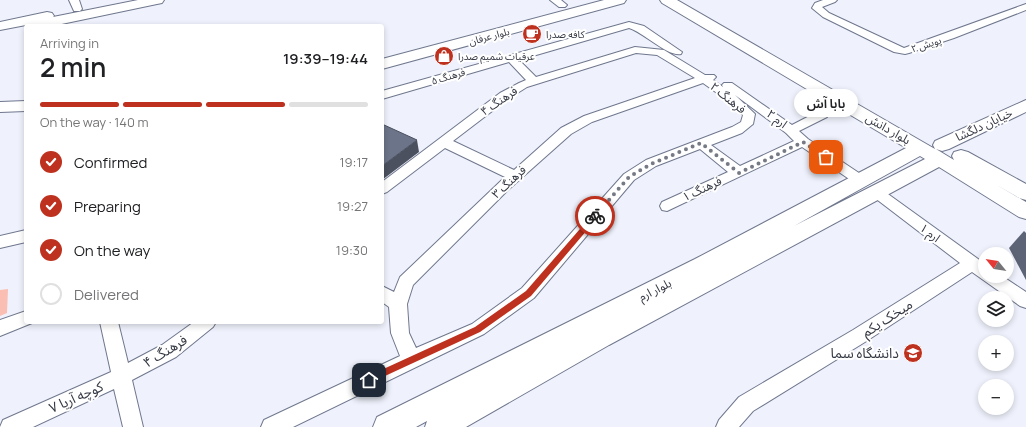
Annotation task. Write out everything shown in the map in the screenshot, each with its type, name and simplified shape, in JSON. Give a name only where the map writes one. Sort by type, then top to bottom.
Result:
[{"type":"street","points":[[0,26],[76,5],[122,0]]},
{"type":"street","points":[[42,24],[157,0]]},
{"type":"street","name":"بلوار عرفان","points":[[384,53],[558,3],[582,0]]},
{"type":"street","name":"بلوار عرفان","points":[[384,63],[618,0]]},
{"type":"street","name":"بلوار دانش","points":[[667,0],[924,156],[1026,212]]},
{"type":"street","name":"بلوار دانش","points":[[687,0],[924,156],[1026,193]]},
{"type":"street","name":"پویش ۲","points":[[828,1],[818,5],[818,8],[826,15],[898,50],[905,51],[950,36],[1026,7]]},
{"type":"street","name":"فرهنگ ۵","points":[[384,94],[629,24]]},
{"type":"street","name":"ارم ۲","points":[[629,24],[640,28],[709,77],[755,103],[803,142],[868,186]]},
{"type":"street","points":[[0,33],[24,27]]},
{"type":"street","name":"فرهنگ ۴","points":[[384,187],[504,96],[523,85],[635,50],[660,52]]},
{"type":"street","name":"فرهنگ ۲","points":[[271,427],[411,359],[478,329],[528,294],[629,177],[651,164],[737,130],[747,124],[749,114],[709,77],[660,52]]},
{"type":"street","points":[[511,58],[534,82]]},
{"type":"street","name":"فرهنگ ۳","points":[[411,359],[400,333],[398,304],[406,282],[515,176],[566,131],[588,119],[709,77]]},
{"type":"street","points":[[0,96],[24,95]]},
{"type":"street","name":"خیابان دلگشا","points":[[924,156],[1026,105]]},
{"type":"street","points":[[0,107],[24,106]]},
{"type":"street","points":[[790,130],[823,114]]},
{"type":"street","points":[[444,142],[515,176]]},
{"type":"street","name":"فرهنگ ۱","points":[[667,206],[803,142]]},
{"type":"street","points":[[701,143],[739,173]]},
{"type":"street","points":[[418,145],[432,151]]},
{"type":"street","name":"بلوار ارم","points":[[387,427],[448,413],[600,337],[924,156]]},
{"type":"street","name":"ارم ۱","points":[[868,186],[978,268]]},
{"type":"street","points":[[0,242],[24,236]]},
{"type":"street","name":"میخک یکم","points":[[726,427],[746,404],[858,336],[978,268]]},
{"type":"street","points":[[999,283],[1026,301]]},
{"type":"street","points":[[384,294],[398,304]]},
{"type":"street","points":[[0,328],[24,319]]},
{"type":"street","points":[[109,324],[120,377],[133,427]]},
{"type":"street","name":"فرهنگ ۴","points":[[120,377],[168,351],[204,324]]},
{"type":"street","name":"کوچه آریا ۷","points":[[10,427],[120,377]]},
{"type":"shaded area","points":[[8,289],[7,313],[0,316],[0,290]]},
{"type":"building","points":[[384,125],[417,140],[384,165]]},
{"type":"way so far","points":[[595,216],[629,177],[651,164],[701,143],[739,173],[803,142],[826,157]]},
{"type":"place","name":"کافه صدرا","points":[[532,34]]},
{"type":"place","name":"عرقیات شمیم صدرا","points":[[444,56]]},
{"type":"place","name":"بابا آش","points":[[826,157]]},
{"type":"place","name":"دانشگاه سما","points":[[913,353]]},
{"type":"route","points":[[369,380],[478,329],[528,294],[595,216]]}]
